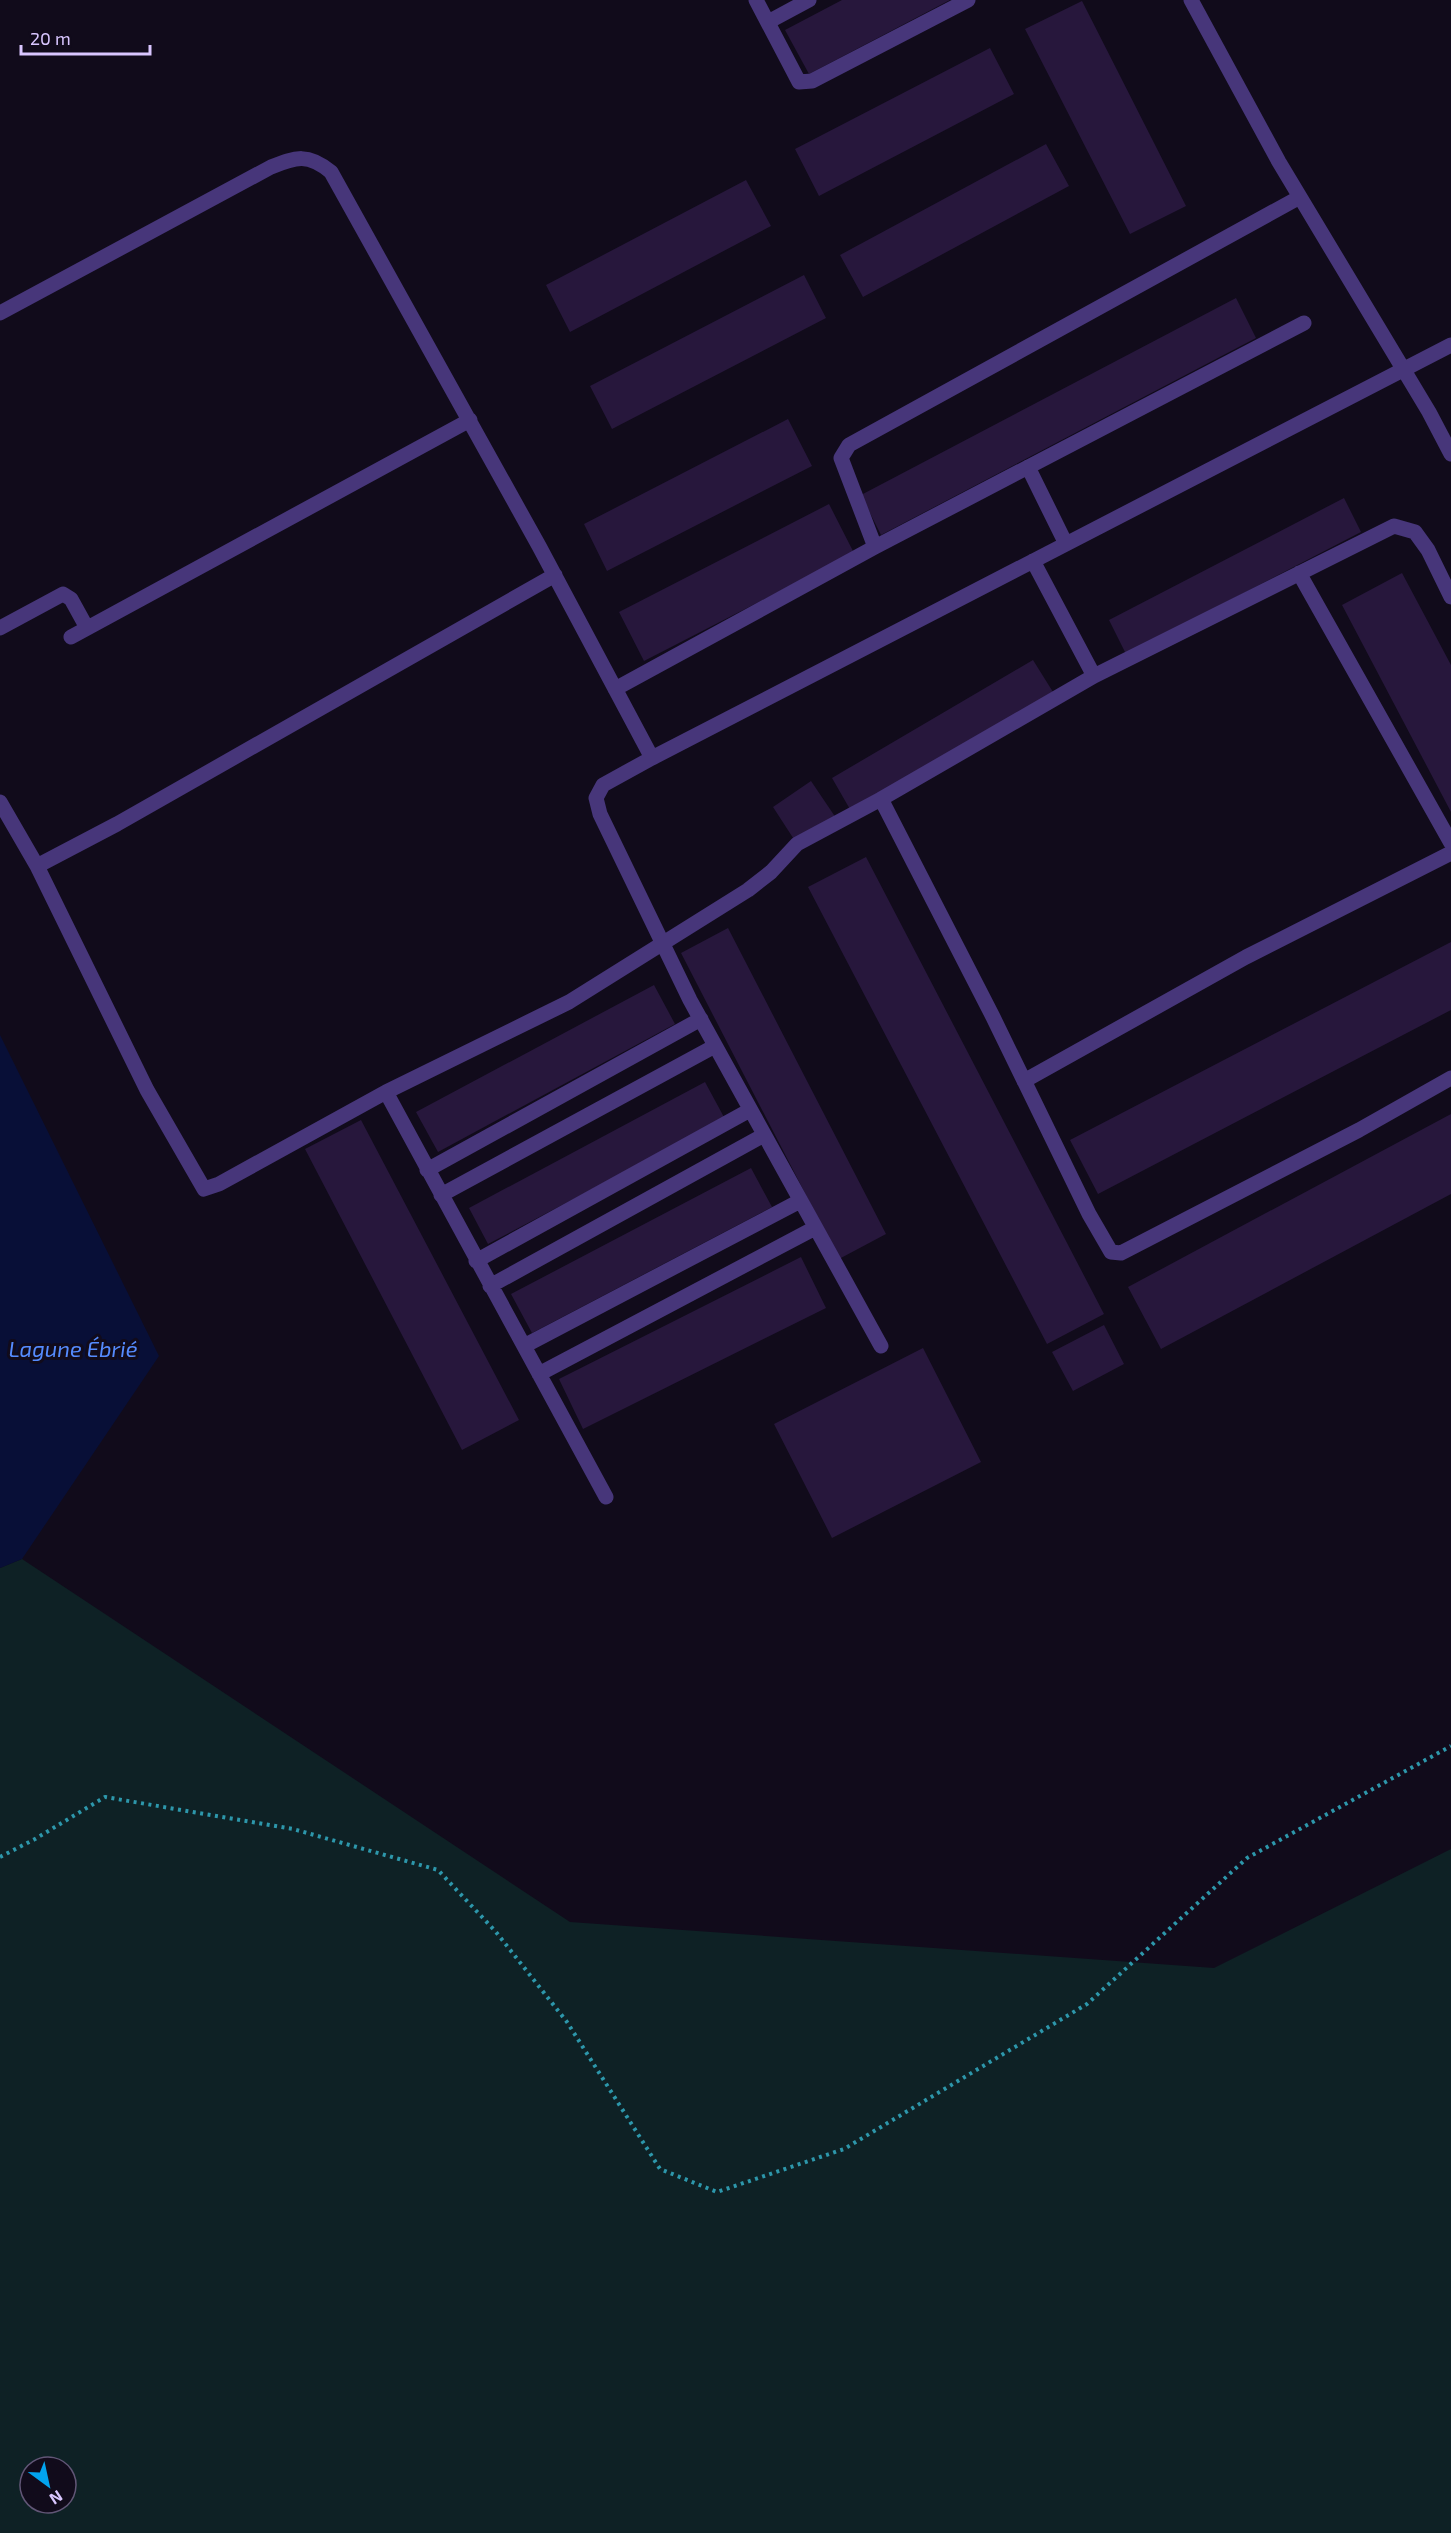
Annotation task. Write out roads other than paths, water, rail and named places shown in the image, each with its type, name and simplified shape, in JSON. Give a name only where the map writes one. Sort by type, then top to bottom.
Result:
[{"type":"lane","points":[[756,0],[799,82],[812,81],[968,0]]},
{"type":"lane","points":[[768,22],[809,0]]},
{"type":"lane","points":[[1191,0],[1300,197],[1430,412],[1451,454]]},
{"type":"lane","points":[[0,313],[271,167],[296,157],[318,161],[331,172],[470,420],[652,758]]},
{"type":"lane","points":[[875,547],[841,458],[849,445],[1300,197]]},
{"type":"lane","points":[[615,689],[875,547],[1304,323]]},
{"type":"lane","points":[[881,1346],[701,1019],[600,814],[596,798],[603,785],[1451,345]]},
{"type":"lane","points":[[71,637],[470,420]]},
{"type":"lane","points":[[1028,467],[1066,544]]},
{"type":"lane","points":[[0,802],[37,866],[147,1090],[204,1188],[219,1184],[386,1092],[569,1002],[756,884],[771,872],[797,844],[881,799],[1094,676],[1394,526],[1415,532],[1428,550],[1451,597]]},
{"type":"lane","points":[[1033,561],[1094,676]]},
{"type":"lane","points":[[1299,573],[1451,843]]},
{"type":"lane","points":[[37,866],[117,824],[555,575]]},
{"type":"lane","points":[[0,628],[63,594],[71,599],[87,628]]},
{"type":"lane","points":[[881,799],[1111,1252],[1121,1253],[1359,1130],[1451,1078]]},
{"type":"lane","points":[[1024,1081],[1246,957],[1451,853]]},
{"type":"lane","points":[[427,1170],[701,1019]]},
{"type":"lane","points":[[441,1195],[715,1046]]},
{"type":"lane","points":[[386,1092],[606,1497]]},
{"type":"lane","points":[[476,1261],[750,1110]]},
{"type":"lane","points":[[490,1286],[764,1135]]},
{"type":"lane","points":[[524,1346],[800,1201]]},
{"type":"lane","points":[[539,1374],[814,1228]]},
{"type":"water","name":"Lagune Ébrié","points":[[0,1035],[159,1356],[22,1559],[0,1568]]}]
